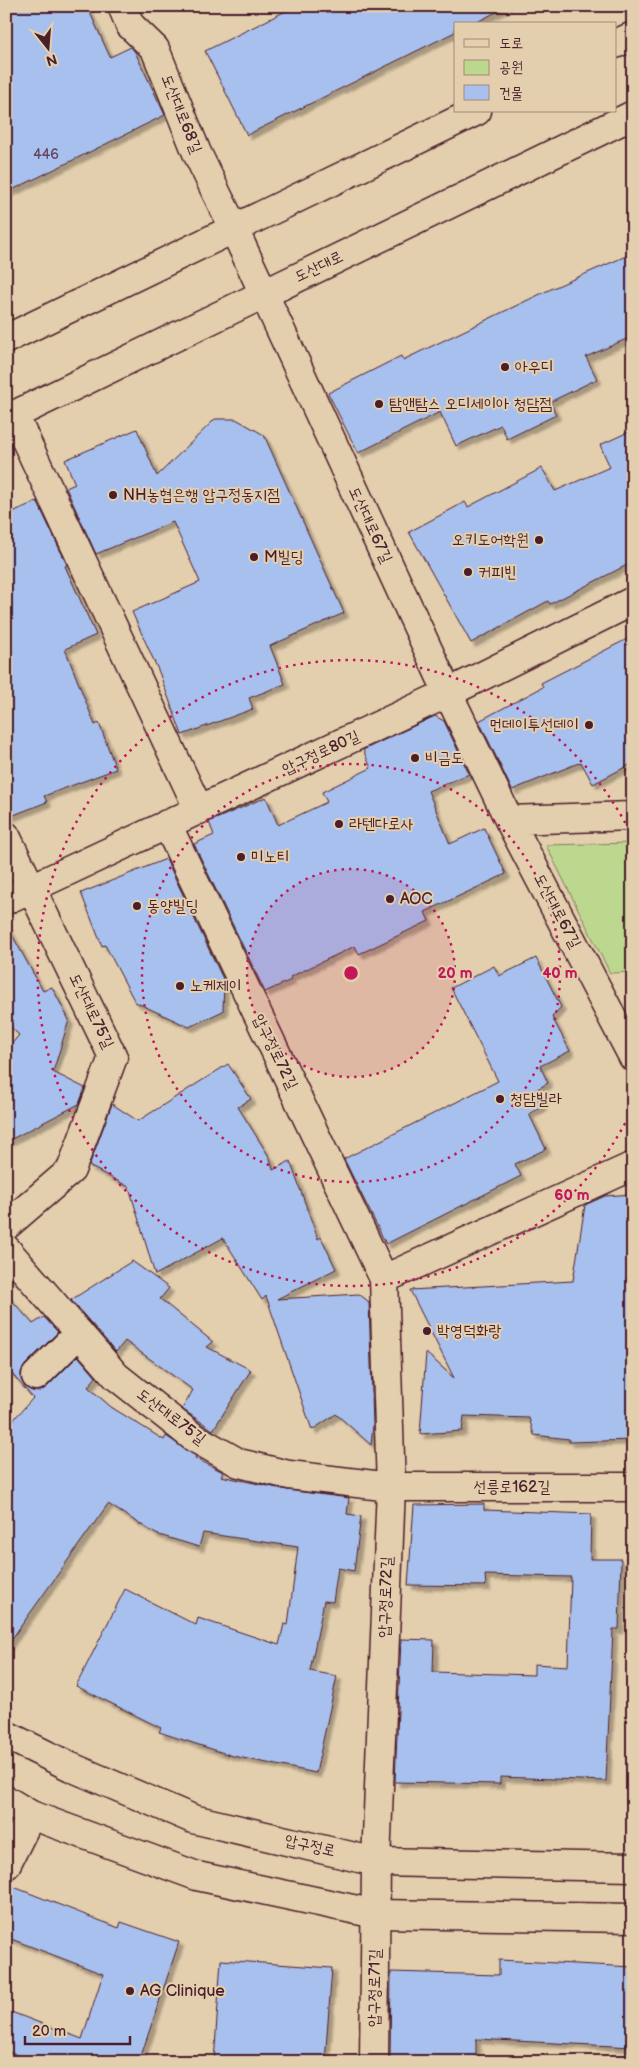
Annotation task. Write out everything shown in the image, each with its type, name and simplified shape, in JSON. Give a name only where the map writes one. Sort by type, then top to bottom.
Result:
[{"type":"street","name":"도산대로68길","points":[[122,6],[130,25],[155,49],[197,153],[234,229]]},
{"type":"street","points":[[616,44],[633,36]]},
{"type":"street","points":[[6,339],[474,112]]},
{"type":"street","name":"도산대로","points":[[10,417],[633,115]]},
{"type":"street","name":"도산대로67길","points":[[234,229],[448,693],[509,820],[633,1056]]},
{"type":"street","points":[[10,417],[199,810]]},
{"type":"street","name":"압구정로80길","points":[[6,900],[448,693],[633,601]]},
{"type":"street","points":[[509,820],[633,816]]},
{"type":"street","name":"압구정로72길","points":[[167,824],[384,1279],[391,1487],[376,1862],[376,1914]]},
{"type":"street","name":"도산대로75길","points":[[6,836],[113,1057],[71,1170],[6,1226]]},
{"type":"street","points":[[384,1279],[633,1166]]},
{"type":"street","name":"도산대로75길","points":[[6,1249],[116,1376],[193,1437],[239,1463],[289,1475],[391,1487]]},
{"type":"street","points":[[36,1376],[79,1333]]},
{"type":"street","name":"선릉로162길","points":[[391,1487],[633,1487]]},
{"type":"street","name":"압구정로","points":[[6,1735],[71,1767],[193,1819],[376,1862],[633,1867]]},
{"type":"street","points":[[6,1800],[32,1815],[197,1876],[376,1914],[633,1918]]},
{"type":"street","points":[[6,1865],[32,1815]]},
{"type":"street","name":"압구정로71길","points":[[374,2062],[376,1914]]},
{"type":"green space","points":[[633,843],[633,972],[610,973],[546,845]]},
{"type":"building","points":[[18,6],[87,6],[110,57],[131,47],[135,52],[165,115],[6,193],[6,12]]},
{"type":"building","points":[[296,6],[508,6],[477,22],[454,22],[454,32],[247,135],[205,51]]},
{"type":"building","points":[[633,253],[633,336],[586,357],[597,379],[550,402],[556,415],[507,439],[501,425],[456,446],[440,412],[358,453],[328,393],[401,356],[403,360],[553,288]]},
{"type":"building","points":[[215,419],[236,419],[264,435],[344,613],[270,646],[285,684],[249,698],[253,709],[182,735],[159,672],[132,612],[200,582],[173,522],[96,554],[66,488],[75,484],[65,460],[137,429],[157,476]]},
{"type":"building","points":[[633,430],[633,562],[550,604],[548,601],[471,643],[409,532],[465,502],[468,507],[542,468],[555,491],[610,467],[600,445]]},
{"type":"building","points":[[37,501],[67,565],[65,566],[96,635],[65,649],[95,725],[99,723],[116,769],[44,796],[47,802],[6,818],[6,515]]},
{"type":"building","points":[[633,636],[633,763],[593,784],[581,762],[512,790],[479,721],[543,687],[541,683]]},
{"type":"building","points":[[435,716],[444,721],[469,774],[428,791],[450,844],[484,828],[506,874],[425,912],[429,921],[359,954],[355,946],[290,977],[291,980],[265,992],[194,844],[214,835],[209,822],[266,797],[278,825],[327,802],[322,792],[371,768],[363,750]]},
{"type":"building","points":[[166,859],[224,981],[223,1011],[189,1027],[135,1002],[105,945],[102,946],[81,893]]},
{"type":"building","points":[[6,924],[43,991],[52,987],[69,1020],[53,1072],[85,1088],[79,1104],[6,1142],[6,1051],[19,1035],[6,1022]]},
{"type":"building","name":"청담빌라","points":[[536,958],[561,1007],[552,1017],[570,1051],[540,1066],[548,1083],[534,1091],[542,1107],[529,1114],[546,1149],[515,1164],[521,1176],[386,1244],[344,1159],[498,1081],[451,988],[494,966],[499,976]]},
{"type":"building","points":[[228,1064],[251,1099],[238,1107],[270,1158],[273,1170],[290,1161],[318,1239],[321,1237],[336,1269],[277,1299],[359,1294],[369,1302],[373,1425],[371,1445],[336,1414],[312,1430],[266,1296],[262,1300],[223,1238],[155,1275],[129,1187],[89,1166],[112,1104],[138,1121]]},
{"type":"building","points":[[633,1194],[633,1440],[569,1442],[569,1439],[534,1435],[529,1418],[464,1416],[462,1431],[420,1434],[426,1353],[454,1378],[410,1290],[573,1281],[585,1205],[605,1196]]},
{"type":"building","points":[[132,1261],[169,1288],[160,1299],[213,1342],[207,1347],[251,1370],[213,1430],[182,1409],[193,1390],[125,1341],[116,1352],[71,1300]]},
{"type":"building","points":[[6,1294],[33,1324],[44,1317],[58,1332],[25,1365],[21,1372],[21,1380],[25,1387],[32,1391],[40,1391],[47,1387],[78,1356],[96,1377],[88,1387],[111,1407],[164,1440],[166,1436],[196,1456],[195,1458],[223,1472],[221,1476],[287,1490],[349,1498],[347,1514],[361,1516],[354,1571],[338,1568],[333,1602],[324,1601],[310,1671],[337,1676],[316,1773],[233,1756],[159,1732],[161,1728],[76,1686],[125,1589],[196,1625],[198,1618],[279,1645],[284,1624],[288,1625],[298,1547],[203,1533],[199,1547],[156,1534],[108,1504],[6,1647],[6,1428],[33,1398],[6,1367]]},
{"type":"building","points":[[484,1504],[484,1510],[591,1514],[590,1559],[621,1559],[619,1629],[613,1629],[606,1781],[500,1777],[500,1784],[395,1782],[401,1639],[434,1640],[433,1672],[534,1675],[534,1664],[568,1666],[571,1577],[485,1575],[486,1586],[408,1585],[414,1505]]},
{"type":"building","points":[[6,1884],[119,1928],[121,1922],[179,1942],[139,2062],[36,2062],[6,2051],[6,2010],[82,2039],[103,1974],[6,1937]]},
{"type":"building","points":[[221,1960],[332,1968],[325,2062],[214,2062]]},
{"type":"building","points":[[499,1960],[633,1967],[633,2047],[476,2039],[476,2062],[390,2062],[391,1972],[499,1975]]},
{"type":"place","name":"아우디","points":[[505,367]]},
{"type":"place","name":"탐앤탐스 오디세이아 청담점","points":[[379,404]]},
{"type":"place","name":"NH농협은행 압구정동지점","points":[[113,495]]},
{"type":"place","name":"오키도어학원","points":[[539,540]]},
{"type":"place","name":"M빌딩","points":[[254,557]]},
{"type":"place","name":"커피빈","points":[[468,572]]},
{"type":"place","name":"먼데이투선데이","points":[[589,725]]},
{"type":"place","name":"비금도","points":[[415,758]]},
{"type":"place","name":"라텐다로사","points":[[339,824]]},
{"type":"place","name":"미노티","points":[[241,857]]},
{"type":"place","name":"AOC","points":[[390,899]]},
{"type":"place","name":"동양빌딩","points":[[137,906]]},
{"type":"place","name":"노케제이","points":[[180,986]]},
{"type":"place","name":"청담빌라","points":[[500,1099]]},
{"type":"place","name":"박영덕화랑","points":[[427,1331]]},
{"type":"place","name":"AG Clinique","points":[[130,1991]]}]
